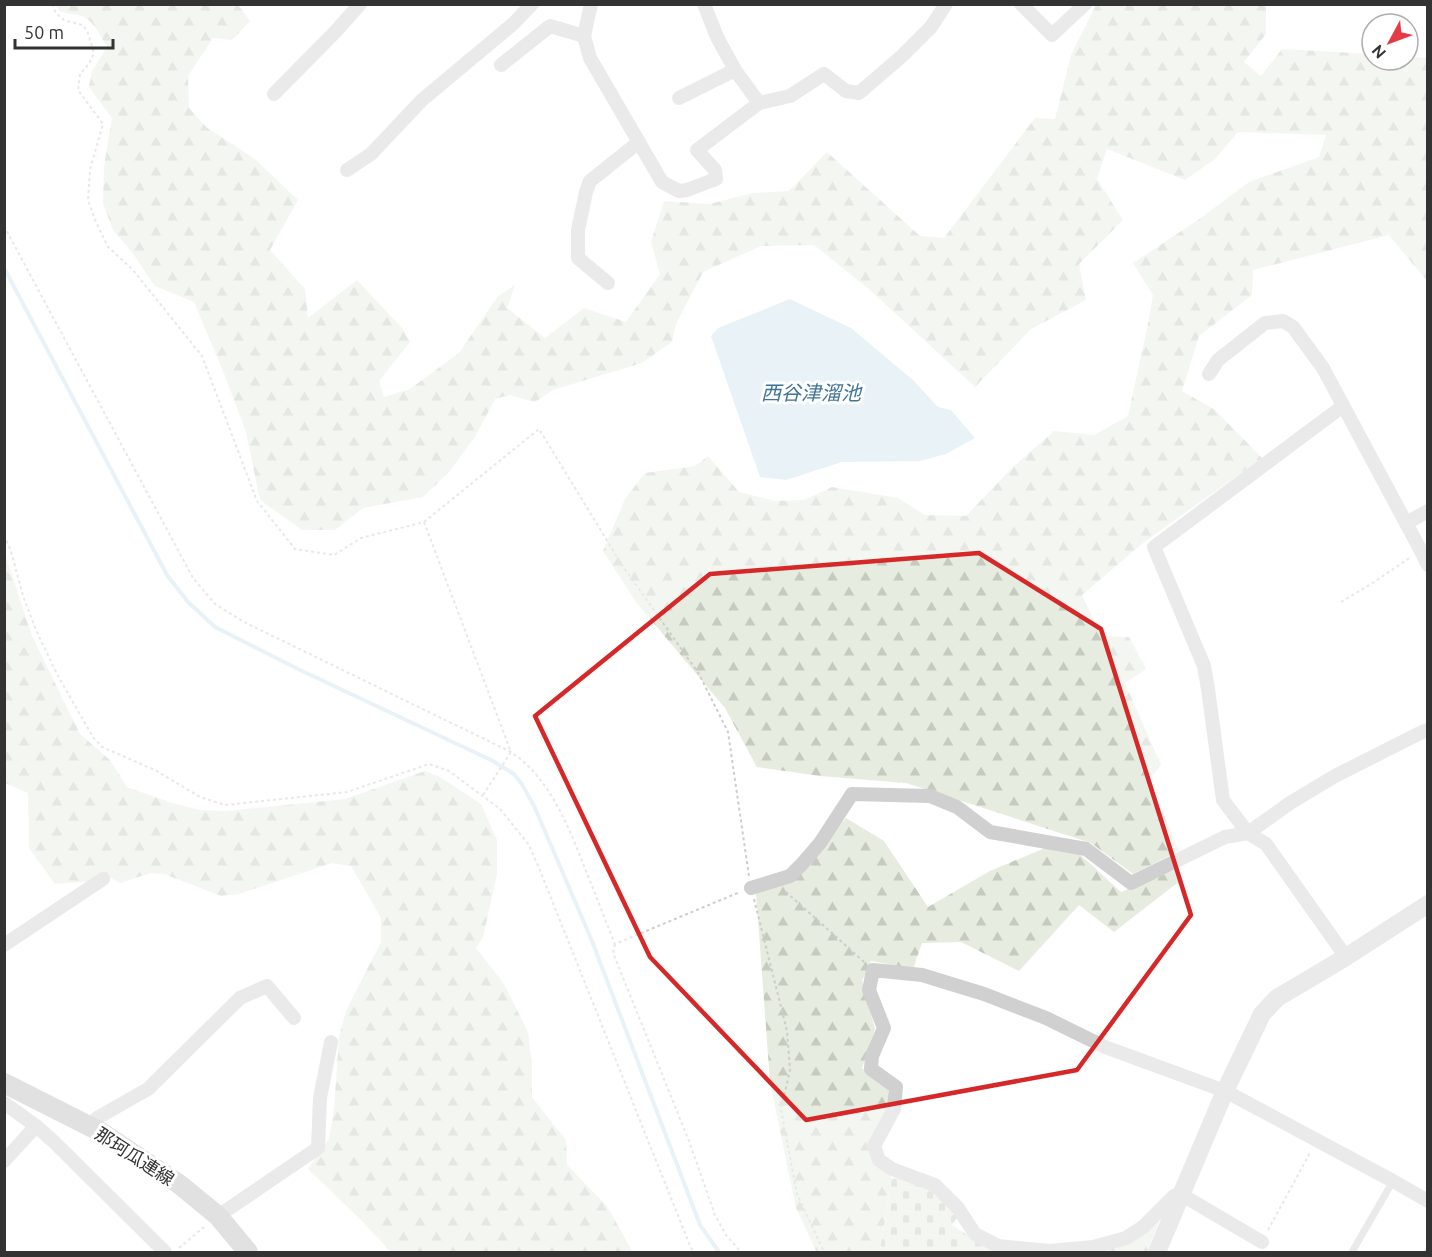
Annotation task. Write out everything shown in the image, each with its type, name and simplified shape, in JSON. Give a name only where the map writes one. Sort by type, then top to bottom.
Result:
[{"type":"main road","name":"那珂瓜連線","points":[[4,1083],[92,1128],[179,1184],[218,1216],[248,1252]]},
{"type":"street","points":[[274,94],[360,4]]},
{"type":"street","points":[[347,170],[371,154],[422,100],[514,23],[532,4]]},
{"type":"street","points":[[591,4],[584,36],[590,58],[663,182],[679,191],[716,179],[715,170],[697,150],[759,103],[790,96],[824,74],[846,91],[859,93],[932,27],[946,4]]},
{"type":"street","points":[[704,4],[717,37],[735,70],[759,103]]},
{"type":"street","points":[[1021,4],[1052,35],[1085,4]]},
{"type":"street","points":[[501,65],[550,27],[584,36]]},
{"type":"street","points":[[679,98],[735,70]]},
{"type":"street","points":[[608,284],[578,258],[578,230],[585,192],[590,182],[639,142]]},
{"type":"street","points":[[1209,374],[1218,360],[1264,323],[1283,321],[1293,327],[1323,368],[1428,565]]},
{"type":"street","points":[[1343,406],[1154,547],[1204,666],[1223,800],[1248,833],[1266,844],[1346,957]]},
{"type":"street","points":[[1406,523],[1428,511]]},
{"type":"street","points":[[751,888],[790,876],[820,843],[852,794],[930,796],[957,807],[990,832],[1086,849],[1131,883],[1225,837],[1248,833],[1290,803],[1335,776],[1428,730]]},
{"type":"street","points":[[4,945],[103,879]]},
{"type":"street","points":[[1157,1252],[1225,1091],[1262,1014],[1277,998],[1428,904]]},
{"type":"street","points":[[1262,1242],[1182,1195],[1174,1196],[1143,1227],[1126,1238],[1093,1247],[1050,1251],[998,1246],[975,1234],[958,1208],[935,1185],[892,1168],[879,1160],[874,1146],[894,1109],[896,1087],[871,1070],[872,1056],[884,1028],[869,990],[873,970],[922,975],[984,994],[1046,1018],[1105,1047],[1225,1091],[1428,1201]]},
{"type":"street","points":[[92,1128],[97,1118],[148,1089],[240,998],[267,986],[294,1018]]},
{"type":"street","points":[[218,1216],[318,1149],[320,1098],[331,1042]]},
{"type":"street","points":[[4,1103],[53,1141],[165,1252]]},
{"type":"street","points":[[4,1161],[36,1126]]},
{"type":"lane","points":[[1352,1252],[1393,1181]]},
{"type":"path","points":[[52,4],[56,13],[64,20],[82,25],[87,30],[94,53],[81,74],[78,90],[103,124],[90,170],[88,200],[96,222],[108,247],[133,270],[202,356],[257,501],[295,549],[334,555],[361,538],[424,522],[539,429],[622,565],[699,674],[728,732],[751,888],[787,1031],[790,1070],[781,1110],[797,1194],[824,1252]]},
{"type":"path","points":[[4,226],[193,578],[215,604],[244,622],[511,752],[524,760],[541,781],[564,818],[615,944],[613,953],[689,1141],[715,1215],[726,1235],[741,1252]]},
{"type":"path","points":[[424,522],[511,752]]},
{"type":"path","points":[[4,535],[36,630],[64,686],[93,737],[102,747],[155,770],[200,797],[225,805],[347,792],[429,764],[449,771],[500,809],[528,845],[691,1248],[695,1252]]},
{"type":"path","points":[[1341,602],[1421,551]]},
{"type":"path","points":[[482,796],[511,752]]},
{"type":"path","points":[[615,944],[751,888]]},
{"type":"path","points":[[784,890],[873,970]]},
{"type":"path","points":[[1262,1242],[1316,1140]]},
{"type":"path","points":[[173,1252],[218,1216]]},
{"type":"highlighted area","points":[[979,553],[1101,629],[1191,915],[1077,1070],[806,1120],[650,957],[535,716],[710,574]]},
{"type":"green space","points":[[56,5],[238,5],[250,21],[232,40],[213,38],[188,76],[189,108],[206,127],[255,159],[298,200],[270,250],[305,289],[308,318],[357,280],[402,328],[410,342],[379,381],[384,397],[410,389],[459,353],[498,296],[515,285],[507,308],[545,338],[584,308],[626,322],[660,274],[651,242],[664,201],[709,204],[753,193],[789,191],[827,152],[920,236],[944,238],[1035,118],[1055,119],[1071,55],[1096,5],[1266,5],[1266,34],[1244,62],[1261,76],[1282,49],[1360,53],[1360,72],[1420,72],[1420,57],[1427,58],[1427,281],[1389,235],[1253,270],[1252,295],[1199,336],[1182,391],[1215,410],[1262,458],[1143,543],[1082,595],[1101,636],[1129,637],[1146,669],[1125,683],[1161,765],[1149,780],[1179,851],[1133,874],[1091,843],[906,783],[820,776],[757,767],[725,708],[636,602],[603,551],[625,499],[645,473],[695,466],[708,456],[739,492],[775,501],[804,500],[832,487],[898,498],[925,515],[966,516],[1014,466],[1054,431],[1094,435],[1128,416],[1153,295],[1133,263],[1198,220],[1249,182],[1319,157],[1326,135],[1238,132],[1215,159],[1185,180],[1107,149],[1097,179],[1123,220],[1079,264],[1086,300],[1031,329],[975,387],[870,290],[814,245],[761,246],[703,272],[676,324],[672,342],[642,363],[553,390],[535,402],[509,395],[495,399],[475,437],[449,472],[423,497],[363,508],[335,530],[302,530],[260,500],[246,432],[194,302],[155,286],[131,251],[113,230],[103,203],[104,166],[112,118],[89,87],[92,71],[107,47],[96,28],[88,20],[78,15],[59,11]]},
{"type":"green space","points":[[4,551],[32,636],[80,734],[110,760],[127,787],[200,810],[226,811],[345,799],[425,771],[440,777],[481,804],[497,840],[497,875],[483,937],[476,948],[504,984],[528,1032],[532,1065],[532,1097],[566,1140],[567,1165],[607,1206],[631,1252],[391,1252],[308,1169],[329,1139],[334,1110],[339,1037],[346,1011],[381,942],[381,918],[351,866],[332,863],[239,894],[221,896],[164,874],[151,873],[120,883],[109,877],[55,884],[29,848],[28,793],[5,783]]},
{"type":"green space","points":[[846,818],[884,841],[928,907],[990,871],[1050,846],[1076,851],[1121,892],[1177,869],[1181,880],[1114,932],[1079,905],[1019,971],[961,942],[922,943],[913,969],[871,961],[862,981],[875,1029],[862,1068],[888,1089],[889,1107],[869,1142],[871,1159],[892,1178],[880,1250],[883,1252],[816,1251],[796,1208],[770,1082],[756,892],[795,877]]},
{"type":"green space","points":[[892,1178],[911,1179],[933,1189],[958,1216],[952,1225],[998,1252],[883,1252],[880,1250]]},
{"type":"green space","points":[[1160,1220],[1147,1252],[1045,1252],[1128,1245]]},
{"type":"water","name":"西谷津溜池","points":[[790,299],[851,328],[913,380],[938,407],[951,410],[975,438],[946,454],[920,461],[842,462],[786,480],[760,477],[711,336],[718,328]]},
{"type":"waterway","points":[[4,268],[167,575],[188,602],[215,627],[298,669],[491,760],[514,774],[523,786],[535,808],[592,941],[700,1225],[719,1252]]}]
